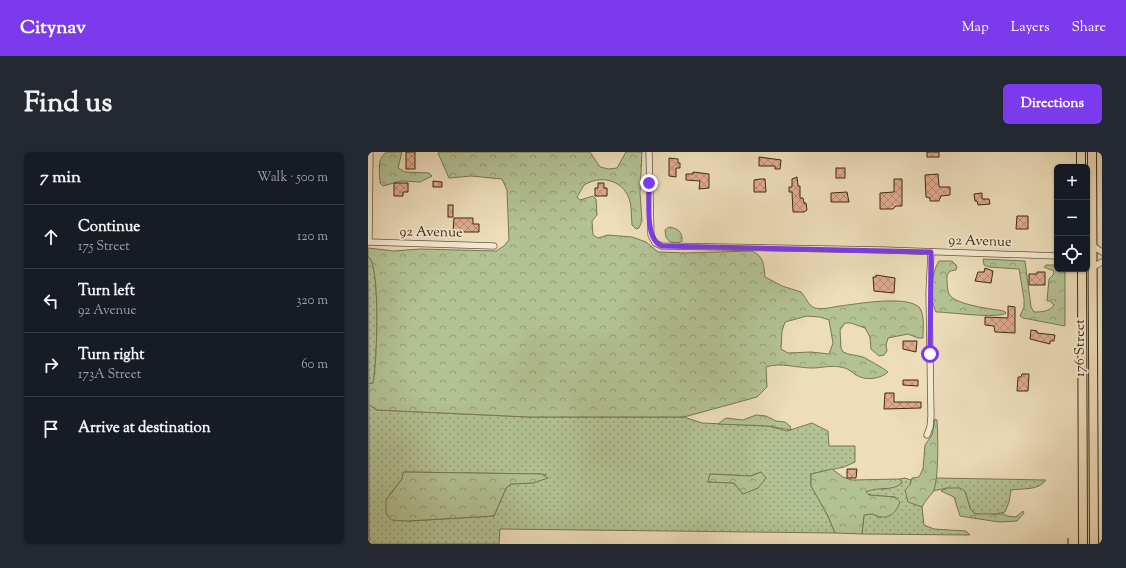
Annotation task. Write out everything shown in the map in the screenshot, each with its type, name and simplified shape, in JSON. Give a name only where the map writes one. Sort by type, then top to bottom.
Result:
[{"type":"highway","points":[[1081,152],[1081,164]]},
{"type":"highway","name":"176 Street","points":[[1092,152],[1094,544]]},
{"type":"highway","name":"176 Street","points":[[1082,272],[1083,544]]},
{"type":"street","points":[[368,242],[370,152]]},
{"type":"street","name":"92 Avenue","points":[[649,152],[651,235],[655,243],[662,246],[1054,256]]},
{"type":"street","name":"92 Avenue","points":[[368,242],[494,246]]},
{"type":"street","points":[[1093,246],[1102,252]]},
{"type":"street","points":[[927,435],[932,416],[929,293],[931,252]]},
{"type":"street","points":[[1093,267],[1102,262]]},
{"type":"green space","points":[[387,152],[402,152],[398,168],[405,172],[429,173],[432,176],[420,182],[401,181],[383,186],[380,183],[379,166],[381,158]]},
{"type":"green space","points":[[590,152],[600,167],[609,169],[617,168],[626,152],[642,152],[640,193],[642,221],[639,228],[636,229],[632,225],[631,204],[629,198],[621,187],[610,181],[597,180],[584,185],[577,197],[580,200],[593,196],[596,199],[597,215],[592,221],[593,235],[598,238],[608,235],[632,237],[646,242],[658,252],[686,253],[752,251],[759,256],[764,265],[765,277],[782,286],[801,292],[813,307],[818,309],[881,301],[912,303],[921,310],[923,338],[918,338],[908,334],[888,338],[886,345],[887,351],[884,355],[879,356],[871,349],[870,337],[865,328],[851,323],[845,323],[840,330],[841,348],[843,352],[863,357],[888,372],[877,378],[868,379],[860,377],[843,367],[837,366],[806,368],[777,365],[766,367],[767,387],[757,397],[684,417],[529,417],[377,410],[368,404],[368,384],[373,383],[376,357],[377,316],[375,277],[372,263],[368,256],[368,248],[394,251],[420,249],[496,251],[504,246],[509,240],[507,190],[502,179],[471,176],[449,178],[438,153]],"holes":[[[807,316],[820,317],[829,320],[833,343],[829,354],[811,352],[788,353],[781,349],[782,331],[785,322]]]},
{"type":"green space","points":[[669,227],[675,228],[679,231],[682,235],[682,241],[678,243],[670,242],[666,237],[665,230]]},
{"type":"green space","points":[[368,256],[372,263],[375,277],[377,337],[373,383],[368,384]]},
{"type":"green space","points":[[983,259],[1025,261],[1031,307],[1034,312],[1042,312],[1054,305],[1050,301],[1047,301],[1049,279],[1053,275],[1054,271],[1065,272],[1065,326],[1023,318],[1020,316],[1024,307],[1024,299],[1019,269],[989,267],[984,265]]},
{"type":"green space","points":[[939,261],[952,261],[957,266],[956,270],[950,271],[947,275],[948,292],[953,298],[966,304],[1004,311],[1006,313],[1001,315],[983,315],[936,312],[932,300],[932,286],[934,272]]},
{"type":"green space","points":[[1046,265],[1054,265],[1054,271],[1044,267]]},
{"type":"green space","points":[[368,404],[377,410],[529,417],[684,417],[702,423],[768,426],[787,431],[812,423],[828,431],[829,446],[855,446],[855,462],[844,467],[811,474],[811,486],[828,516],[835,533],[500,529],[499,544],[368,544]],"holes":[[[404,472],[541,474],[546,475],[533,483],[511,484],[506,488],[494,516],[408,521],[390,494],[402,479]],[[761,472],[758,488],[743,493],[734,483],[708,482],[710,474],[751,476]]]},
{"type":"green space","points":[[756,415],[766,416],[776,421],[785,422],[790,426],[791,430],[768,426],[718,424],[726,418],[743,420]]},
{"type":"green space","points":[[935,419],[937,420],[938,457],[935,487],[922,507],[908,502],[905,490],[910,485],[912,478],[919,477],[923,469],[925,445],[932,435]]},
{"type":"green space","points":[[832,469],[843,477],[852,480],[900,479],[902,483],[898,486],[875,489],[866,492],[869,495],[895,497],[900,502],[898,507],[892,514],[885,517],[873,514],[864,515],[862,534],[835,533],[828,516],[811,486],[811,474]]},
{"type":"green space","points":[[403,472],[542,474],[548,478],[533,483],[511,484],[506,488],[494,516],[408,521],[391,520],[386,513],[386,500],[402,479]]},
{"type":"green space","points":[[761,472],[766,478],[758,488],[743,494],[734,483],[708,482],[710,474],[751,476]]},
{"type":"green space","points":[[905,478],[911,480],[910,486],[915,503],[922,507],[924,525],[934,529],[966,531],[970,535],[862,534],[864,515],[873,514],[880,518],[895,497],[869,495],[866,492],[873,488],[886,489],[902,483],[900,479]]},
{"type":"green space","points":[[935,478],[1046,480],[1039,486],[1011,490],[1009,502],[1005,512],[991,515],[975,514],[970,508],[965,491],[947,488],[933,491]]},
{"type":"green space","points":[[947,488],[960,488],[965,491],[970,508],[975,514],[1004,514],[1007,516],[1016,517],[1023,511],[1024,513],[1017,521],[999,522],[960,516],[954,497],[941,491]]},
{"type":"building","points":[[406,152],[415,152],[415,169],[406,169]]},
{"type":"building","points":[[927,152],[939,152],[939,157],[927,157]]},
{"type":"building","points":[[759,157],[781,160],[780,169],[775,169],[775,166],[759,166]]},
{"type":"building","points":[[669,158],[678,159],[678,163],[680,163],[680,168],[676,168],[676,177],[669,176]]},
{"type":"building","points":[[836,168],[845,168],[845,178],[836,178]]},
{"type":"building","points":[[693,172],[709,174],[709,188],[699,189],[700,181],[686,180],[686,174],[693,174]]},
{"type":"building","points":[[938,174],[939,186],[950,187],[950,195],[941,196],[939,201],[930,201],[930,198],[926,197],[925,175]]},
{"type":"building","points":[[797,177],[798,186],[800,186],[800,198],[803,198],[804,203],[806,203],[807,210],[804,212],[793,212],[792,192],[789,192],[789,187],[792,187],[792,179]]},
{"type":"building","points":[[765,179],[766,192],[754,192],[754,180]]},
{"type":"building","points":[[894,179],[902,179],[902,206],[896,206],[893,209],[880,209],[880,193],[894,192]]},
{"type":"building","points":[[433,181],[442,182],[442,187],[433,187]]},
{"type":"building","points":[[394,183],[408,183],[408,192],[403,192],[403,196],[394,196]]},
{"type":"building","points":[[598,183],[604,183],[604,188],[607,188],[607,196],[595,196],[595,188],[598,188]]},
{"type":"building","points":[[847,192],[849,202],[831,202],[831,193]]},
{"type":"building","points":[[982,193],[982,199],[989,199],[990,204],[978,205],[977,201],[975,201],[974,194]]},
{"type":"building","points":[[448,205],[453,205],[453,217],[448,217]]},
{"type":"building","points":[[1017,216],[1028,216],[1028,229],[1016,229]]},
{"type":"building","points":[[454,218],[473,218],[473,224],[479,224],[479,232],[453,232]]},
{"type":"building","points":[[985,268],[993,271],[991,283],[975,281],[978,272],[984,272]]},
{"type":"building","points":[[1037,272],[1045,272],[1045,285],[1029,285],[1029,274],[1037,274]]},
{"type":"building","points":[[876,275],[895,278],[894,293],[874,291],[873,277],[876,277]]},
{"type":"building","points":[[1008,306],[1015,307],[1015,333],[995,332],[994,326],[985,325],[985,317],[1008,318]]},
{"type":"building","points":[[1031,330],[1037,331],[1037,333],[1055,335],[1054,341],[1050,341],[1050,344],[1030,339]]},
{"type":"building","points":[[903,341],[917,341],[916,352],[903,349]]},
{"type":"building","points":[[1022,374],[1029,374],[1028,391],[1017,391],[1018,377],[1021,377]]},
{"type":"building","points":[[903,380],[918,380],[918,386],[903,385]]},
{"type":"building","points":[[885,393],[894,393],[894,402],[921,402],[921,408],[884,409]]},
{"type":"building","points":[[847,469],[857,469],[856,478],[847,478]]},
{"type":"waterway","points":[[368,281],[369,544]]},
{"type":"waterway","points":[[1068,539],[1068,544]]},
{"type":"route","points":[[649,183],[651,235],[655,243],[662,246],[931,252],[929,293],[930,354]]}]
